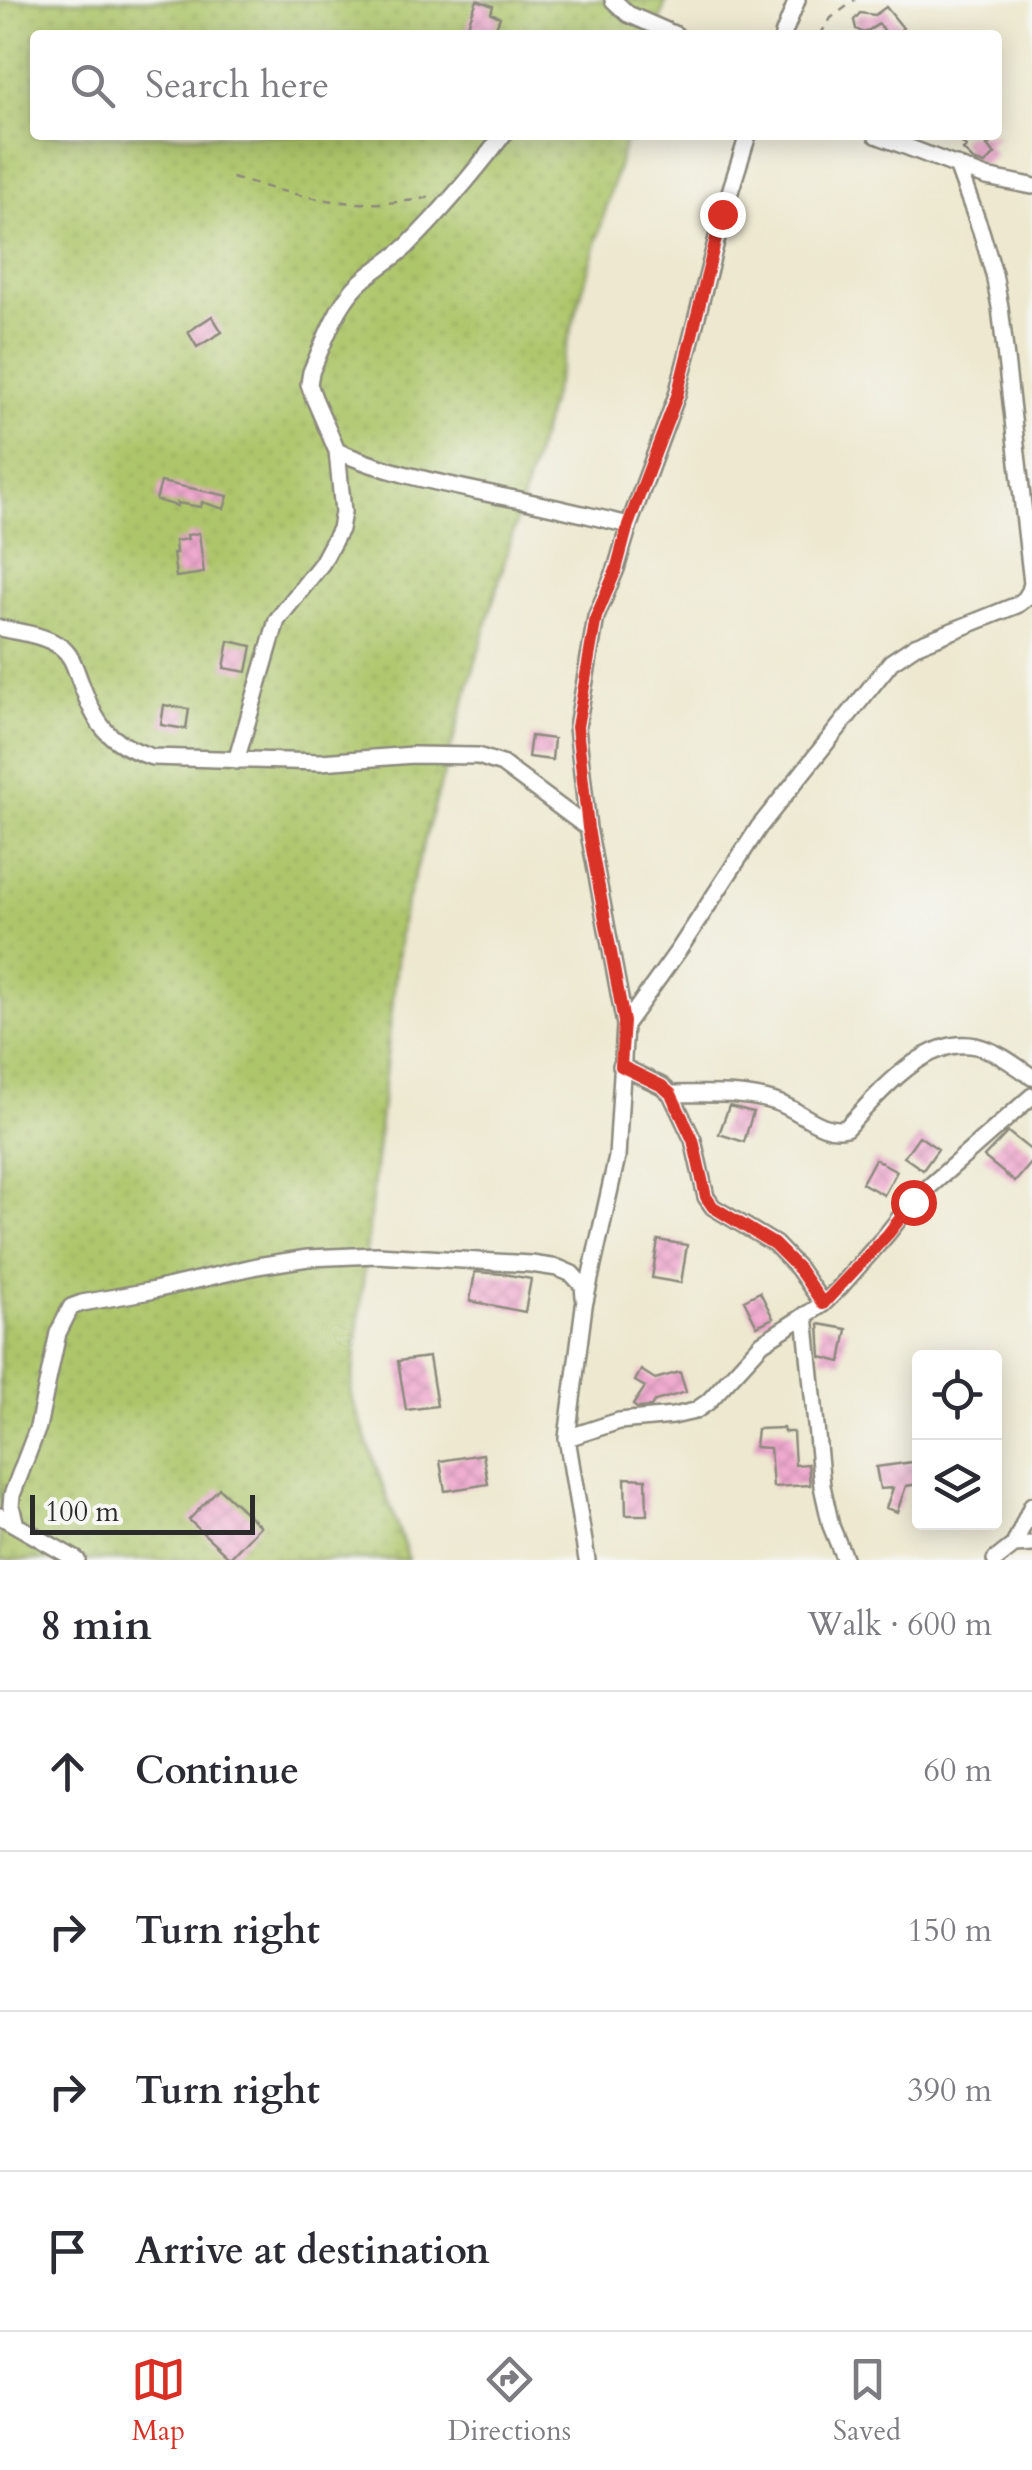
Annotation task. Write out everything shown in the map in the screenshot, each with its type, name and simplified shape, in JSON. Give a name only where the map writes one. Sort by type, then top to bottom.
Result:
[{"type":"street","points":[[613,0],[628,14],[665,30]]},
{"type":"street","points":[[785,30],[797,0]]},
{"type":"street","points":[[236,760],[277,620],[322,563],[340,529],[337,451],[310,384],[311,372],[352,292],[397,255],[458,192],[499,140]]},
{"type":"street","points":[[587,1560],[568,1438],[584,1306],[617,1157],[625,1025],[588,828],[577,727],[596,617],[677,396],[722,214],[746,140]]},
{"type":"street","points":[[889,140],[986,177],[1032,186]]},
{"type":"street","points":[[625,1025],[759,827],[891,662],[915,646],[1017,605],[1030,592],[1024,504],[1000,307],[981,231],[956,165]]},
{"type":"street","points":[[337,451],[416,478],[628,525]]},
{"type":"street","points":[[0,628],[63,648],[72,659],[92,713],[106,733],[127,748],[152,757],[320,762],[413,755],[478,756],[502,764],[588,828]]},
{"type":"street","points":[[671,1094],[758,1097],[837,1130],[846,1128],[901,1074],[926,1055],[946,1047],[981,1047],[1032,1077]]},
{"type":"street","points":[[621,1066],[671,1094],[693,1140],[706,1197],[713,1207],[774,1244],[798,1268],[823,1304]]},
{"type":"street","points":[[568,1438],[619,1421],[694,1411],[708,1402],[762,1343],[823,1304],[913,1202],[1032,1096]]},
{"type":"street","points":[[16,1525],[10,1506],[12,1495],[38,1427],[58,1333],[71,1307],[82,1302],[150,1292],[256,1266],[308,1258],[377,1255],[558,1268],[572,1274],[582,1286],[584,1306]]},
{"type":"street","points":[[804,1315],[822,1486],[831,1526],[845,1560]]},
{"type":"street","points":[[995,1560],[1014,1545],[1032,1505]]},
{"type":"street","points":[[0,1516],[78,1560]]},
{"type":"street","points":[[1014,1545],[1032,1544]]},
{"type":"path","points":[[823,30],[831,18],[855,0]]},
{"type":"path","points":[[232,178],[312,200],[358,205],[406,202],[458,192]]},
{"type":"green space","points":[[0,0],[666,0],[657,30],[30,30],[30,140],[626,140],[401,922],[351,1395],[409,1560],[0,1560]]},
{"type":"building","points":[[477,0],[493,6],[491,13],[500,17],[495,30],[466,30]]},
{"type":"building","points":[[886,7],[903,28],[884,30],[879,24],[869,30],[856,29],[854,20],[860,13],[875,15]]},
{"type":"building","points":[[994,140],[987,146],[995,154],[985,164],[973,160],[960,141]]},
{"type":"building","points":[[212,316],[222,332],[197,347],[188,332]]},
{"type":"building","points":[[161,482],[228,496],[224,509],[202,502],[201,507],[177,506],[156,500]]},
{"type":"building","points":[[199,533],[204,573],[176,577],[175,541]]},
{"type":"building","points":[[229,641],[252,646],[247,672],[224,668]]},
{"type":"building","points":[[164,705],[189,709],[186,729],[161,725]]},
{"type":"building","points":[[531,736],[554,739],[552,760],[528,757]]},
{"type":"building","points":[[729,1106],[753,1112],[744,1142],[719,1134]]},
{"type":"building","points":[[1008,1132],[1032,1151],[1032,1162],[1015,1182],[984,1157]]},
{"type":"building","points":[[919,1136],[938,1149],[923,1170],[904,1157]]},
{"type":"building","points":[[875,1159],[897,1171],[884,1195],[862,1183]]},
{"type":"building","points":[[658,1240],[687,1245],[681,1283],[652,1278]]},
{"type":"building","points":[[475,1272],[531,1279],[525,1312],[470,1301]]},
{"type":"building","points":[[760,1292],[773,1318],[757,1326],[744,1300]]},
{"type":"building","points":[[819,1324],[847,1329],[841,1362],[821,1357]]},
{"type":"building","points":[[429,1357],[437,1406],[406,1410],[398,1361]]},
{"type":"building","points":[[641,1370],[655,1379],[680,1372],[686,1392],[655,1401],[651,1407],[637,1408],[633,1405],[645,1387],[635,1381]]},
{"type":"building","points":[[783,1428],[784,1432],[793,1432],[795,1465],[808,1464],[810,1485],[773,1487],[770,1448],[755,1447],[757,1429]]},
{"type":"building","points":[[483,1454],[488,1484],[445,1491],[440,1461]]},
{"type":"building","points":[[912,1462],[912,1485],[906,1486],[897,1512],[886,1508],[893,1488],[880,1489],[876,1467]]},
{"type":"building","points":[[625,1478],[646,1479],[647,1515],[626,1515]]},
{"type":"building","points":[[219,1488],[260,1526],[230,1558],[189,1520]]},
{"type":"route","points":[[722,214],[677,396],[596,617],[577,727],[588,828],[624,1022],[621,1066],[671,1094],[693,1140],[706,1197],[713,1207],[774,1244],[798,1268],[823,1304],[913,1202]]}]
